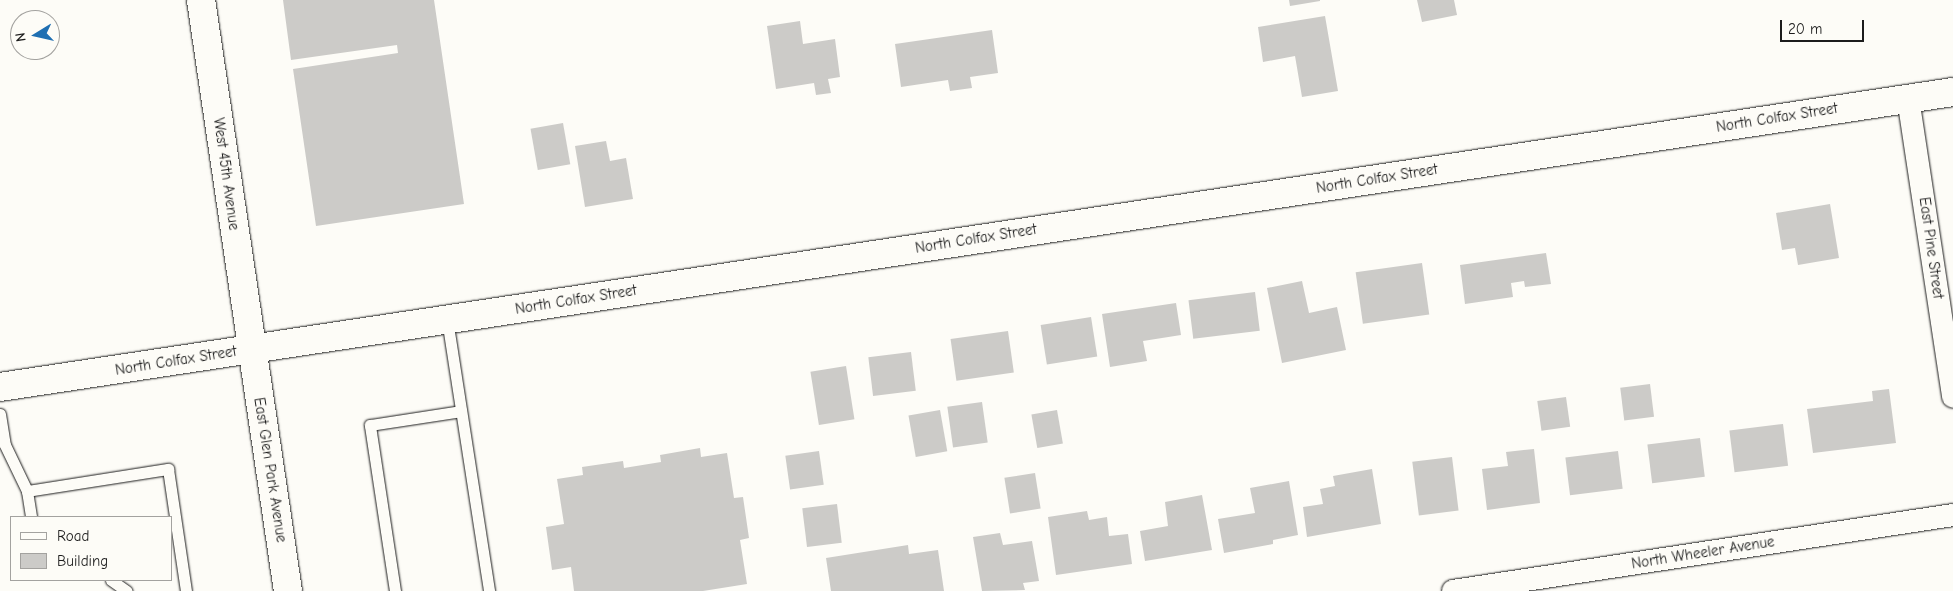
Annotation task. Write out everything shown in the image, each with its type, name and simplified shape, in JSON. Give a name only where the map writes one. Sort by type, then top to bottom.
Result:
[{"type":"street","name":"West 45th Avenue","points":[[201,0],[252,349]]},
{"type":"street","name":"North Colfax Street","points":[[0,387],[1953,92]]},
{"type":"street","name":"East Pine Street","points":[[1908,98],[1953,397]]},
{"type":"street","name":"East Glen Park Avenue","points":[[252,349],[288,591]]},
{"type":"street","name":"North Wheeler Avenue","points":[[1454,591],[1953,515]]},
{"type":"lane","points":[[447,319],[489,591]]},
{"type":"lane","points":[[395,591],[370,425],[461,411]]},
{"type":"lane","points":[[0,414],[5,445],[27,491],[31,516]]},
{"type":"lane","points":[[27,491],[168,469],[186,591]]},
{"type":"lane","points":[[113,581],[127,591]]},
{"type":"building","points":[[283,0],[434,0],[464,204],[316,226],[293,69],[398,53],[397,45],[291,60]]},
{"type":"building","points":[[1289,0],[1320,0],[1320,1],[1290,6]]},
{"type":"building","points":[[1417,0],[1454,0],[1457,15],[1422,22]]},
{"type":"building","points":[[1325,16],[1338,91],[1302,97],[1295,56],[1263,62],[1258,27]]},
{"type":"building","points":[[800,21],[803,44],[835,39],[840,77],[828,79],[831,93],[816,95],[814,83],[776,89],[767,26]]},
{"type":"building","points":[[992,30],[998,73],[970,77],[972,88],[950,91],[948,80],[901,87],[895,44]]},
{"type":"building","points":[[563,123],[570,164],[538,170],[531,129]]},
{"type":"building","points":[[606,141],[610,161],[626,158],[633,199],[585,207],[575,146]]},
{"type":"building","points":[[1830,204],[1839,258],[1798,265],[1795,248],[1782,250],[1776,213]]},
{"type":"building","points":[[1546,253],[1551,284],[1525,287],[1524,281],[1511,283],[1513,297],[1465,304],[1460,265]]},
{"type":"building","points":[[1422,263],[1429,314],[1363,324],[1356,272]]},
{"type":"building","points":[[1302,281],[1309,313],[1337,307],[1346,350],[1282,363],[1267,288]]},
{"type":"building","points":[[1255,292],[1260,331],[1193,339],[1188,300]]},
{"type":"building","points":[[1176,303],[1181,335],[1143,341],[1147,361],[1110,367],[1102,314]]},
{"type":"building","points":[[1091,317],[1097,357],[1047,364],[1041,325]]},
{"type":"building","points":[[1008,331],[1014,373],[956,381],[951,339]]},
{"type":"building","points":[[911,352],[916,391],[873,396],[868,357]]},
{"type":"building","points":[[846,366],[854,419],[819,425],[810,372]]},
{"type":"building","points":[[1650,384],[1654,417],[1624,420],[1620,388]]},
{"type":"building","points":[[1889,389],[1896,443],[1813,453],[1807,409],[1873,401],[1872,391]]},
{"type":"building","points":[[1566,397],[1570,427],[1541,431],[1537,401]]},
{"type":"building","points":[[982,402],[988,443],[953,447],[947,407]]},
{"type":"building","points":[[940,410],[947,451],[916,457],[908,416]]},
{"type":"building","points":[[1057,410],[1063,443],[1037,448],[1031,415]]},
{"type":"building","points":[[1783,424],[1788,466],[1735,472],[1729,431]]},
{"type":"building","points":[[1700,438],[1705,477],[1652,483],[1647,444]]},
{"type":"building","points":[[700,448],[701,457],[727,453],[734,498],[743,497],[749,538],[740,540],[747,584],[703,591],[574,591],[571,567],[552,570],[546,527],[564,524],[557,479],[583,475],[582,467],[623,461],[624,468],[661,462],[660,455]]},
{"type":"building","points":[[1534,449],[1540,503],[1487,510],[1482,469],[1508,466],[1506,452]]},
{"type":"building","points":[[819,451],[824,485],[790,489],[785,456]]},
{"type":"building","points":[[1618,451],[1623,489],[1570,495],[1565,457]]},
{"type":"building","points":[[1452,457],[1459,511],[1419,515],[1412,462]]},
{"type":"building","points":[[1372,469],[1381,524],[1307,537],[1303,507],[1323,504],[1320,489],[1335,486],[1333,476]]},
{"type":"building","points":[[1035,473],[1041,509],[1010,513],[1004,478]]},
{"type":"building","points":[[1289,481],[1298,535],[1273,540],[1273,544],[1224,553],[1218,519],[1255,513],[1250,488]]},
{"type":"building","points":[[1202,495],[1212,550],[1145,561],[1140,531],[1168,526],[1165,502]]},
{"type":"building","points":[[837,504],[842,543],[807,547],[802,508]]},
{"type":"building","points":[[1087,511],[1089,520],[1107,517],[1109,536],[1128,534],[1132,564],[1056,575],[1048,517]]},
{"type":"building","points":[[1000,533],[1003,545],[1032,541],[1039,581],[1023,583],[1025,590],[982,591],[973,537]]},
{"type":"building","points":[[908,545],[909,554],[938,550],[944,591],[831,591],[826,558]]}]
